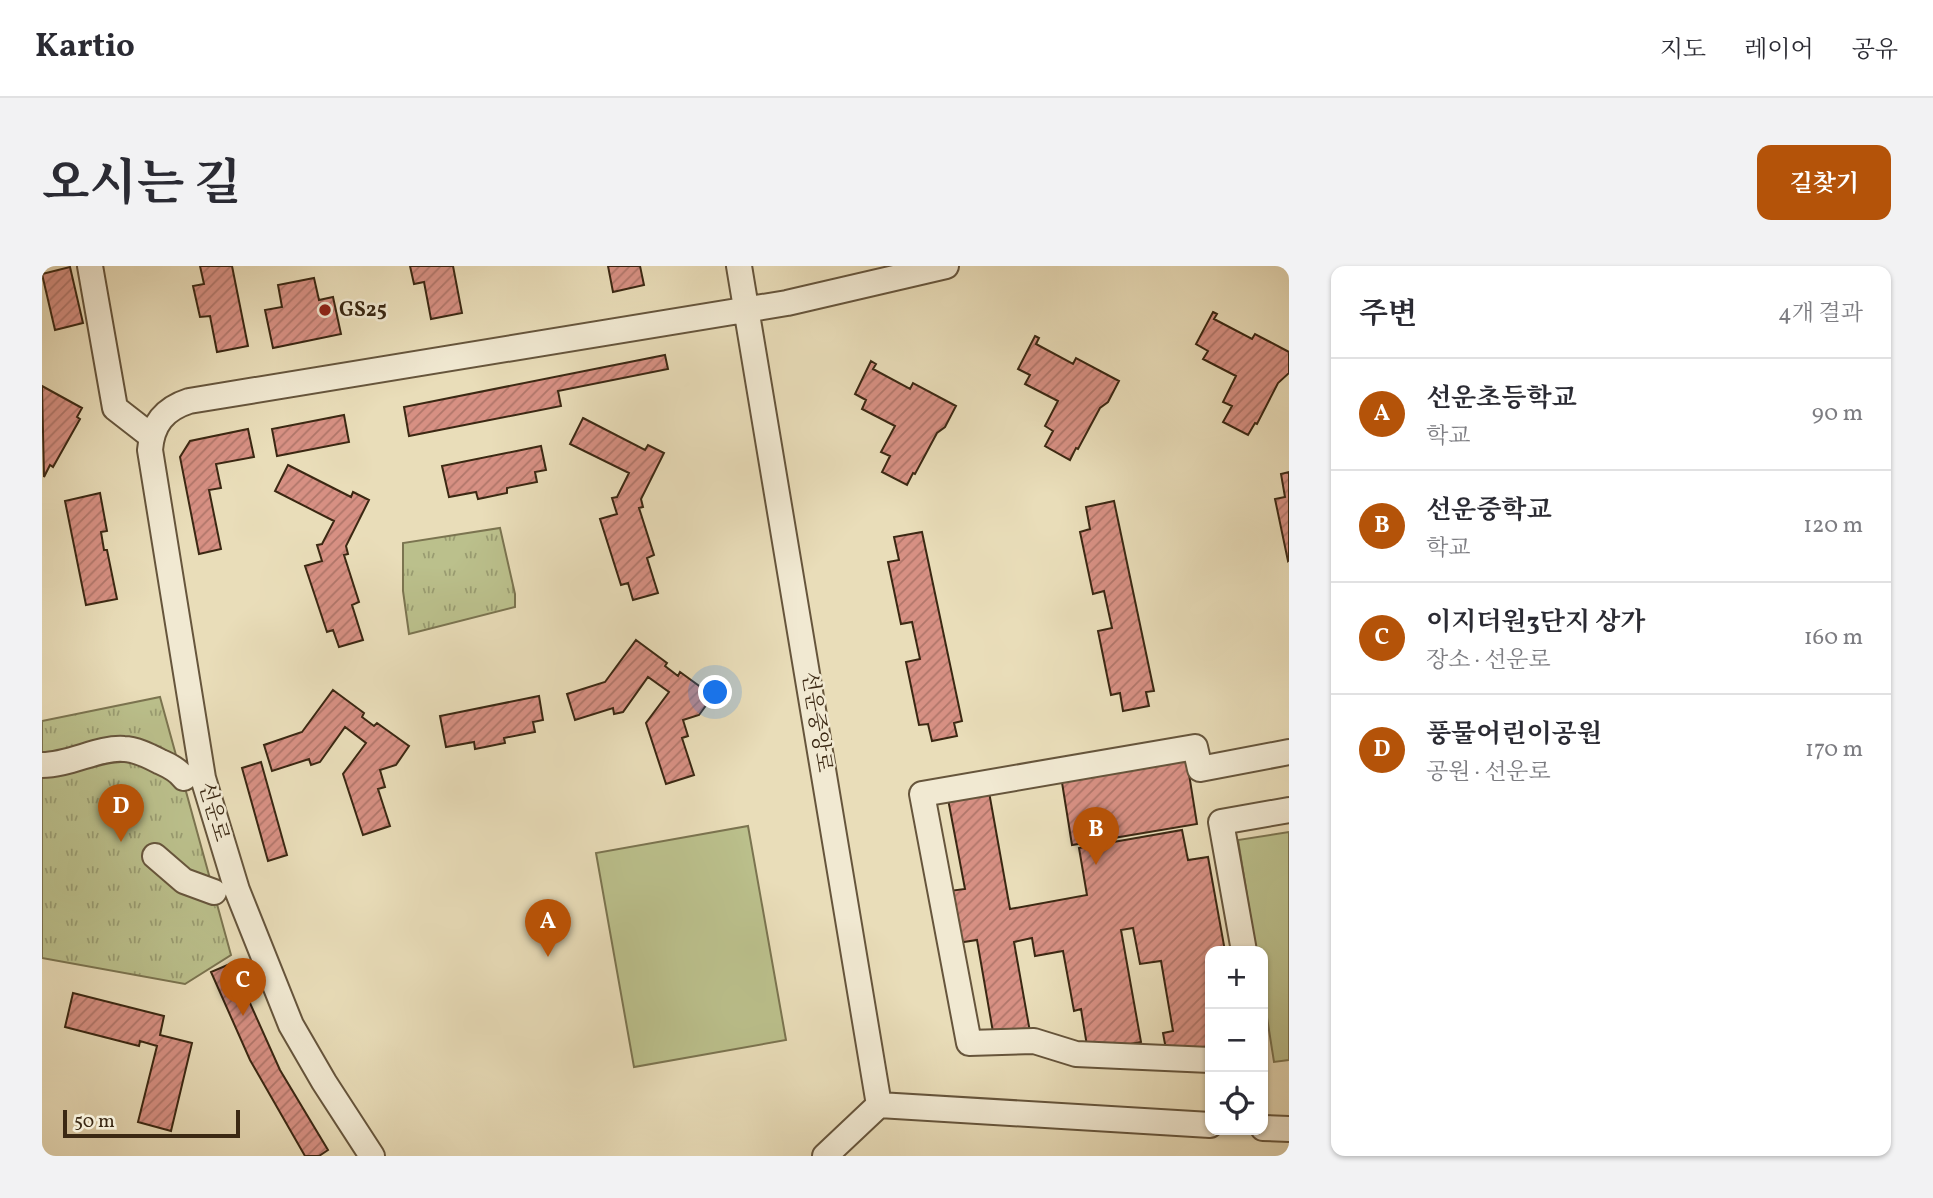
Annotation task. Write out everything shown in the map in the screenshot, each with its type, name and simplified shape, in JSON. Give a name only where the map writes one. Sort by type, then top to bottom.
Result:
[{"type":"street","points":[[90,266],[115,408],[151,436],[165,413],[176,405],[189,401],[787,303],[946,266]]},
{"type":"street","name":"선운중앙로","points":[[739,266],[879,1105]]},
{"type":"street","name":"선운로","points":[[151,436],[150,450],[203,778],[237,890],[291,1025],[372,1156]]},
{"type":"street","points":[[1205,1060],[1076,1054],[1034,1041],[968,1043],[922,794],[1195,747],[1200,769],[1289,752]]},
{"type":"street","points":[[42,765],[60,765],[125,749],[152,757],[172,767],[184,778]]},
{"type":"street","points":[[1243,946],[1221,822],[1289,810]]},
{"type":"street","points":[[155,856],[184,881],[214,892]]},
{"type":"street","points":[[825,1156],[879,1105],[1205,1125]]},
{"type":"street","points":[[1268,1128],[1289,1129]]},
{"type":"green space","points":[[500,528],[515,594],[515,607],[409,634],[403,591],[403,543]]},
{"type":"green space","points":[[160,697],[231,955],[185,984],[42,958],[42,721]]},
{"type":"green space","points":[[748,826],[786,1040],[634,1067],[596,853]]},
{"type":"green space","points":[[1289,832],[1289,1060],[1274,1062],[1268,1024],[1268,946],[1255,946],[1238,840]]},
{"type":"building","points":[[200,266],[232,266],[248,346],[217,352],[210,316],[200,317],[193,286],[204,284]]},
{"type":"building","points":[[410,266],[453,266],[462,313],[431,319],[424,282],[414,284]]},
{"type":"building","points":[[608,266],[640,266],[644,285],[613,292]]},
{"type":"building","points":[[70,267],[83,323],[55,330],[42,274]]},
{"type":"building","points":[[314,278],[319,300],[333,297],[341,334],[273,348],[265,310],[282,307],[278,285]]},
{"type":"building","points":[[1213,312],[1217,314],[1214,319],[1252,339],[1255,334],[1289,352],[1289,373],[1278,383],[1257,424],[1255,423],[1248,435],[1223,422],[1232,406],[1223,402],[1236,376],[1203,359],[1208,351],[1196,344]]},
{"type":"building","points":[[1035,336],[1039,338],[1036,344],[1073,364],[1076,358],[1119,381],[1070,460],[1045,446],[1053,431],[1045,426],[1058,401],[1025,384],[1030,375],[1018,369]]},
{"type":"building","points":[[665,355],[668,369],[558,391],[561,406],[409,436],[404,407]]},
{"type":"building","points":[[871,361],[876,364],[873,369],[910,389],[913,383],[956,406],[907,485],[882,472],[890,456],[881,452],[895,426],[862,409],[866,400],[855,394]]},
{"type":"building","points":[[42,386],[82,408],[77,417],[80,419],[53,467],[50,465],[44,477]]},
{"type":"building","points":[[344,415],[349,442],[277,456],[272,429]]},
{"type":"building","points":[[583,418],[645,450],[648,445],[664,453],[641,499],[643,507],[639,508],[654,555],[647,558],[658,593],[633,600],[628,583],[621,585],[600,519],[617,514],[612,498],[617,497],[629,473],[570,444]]},
{"type":"building","points":[[248,429],[254,457],[216,464],[221,488],[209,490],[221,549],[199,554],[180,457],[190,441]]},
{"type":"building","points":[[541,446],[546,470],[535,472],[537,482],[507,488],[507,493],[478,499],[476,492],[449,497],[442,466]]},
{"type":"building","points":[[288,465],[351,497],[353,492],[369,500],[346,546],[348,554],[344,555],[359,602],[352,605],[363,640],[339,647],[333,630],[327,632],[305,566],[322,561],[317,545],[322,544],[334,521],[275,491]]},
{"type":"building","points":[[1289,472],[1288,561],[1275,499],[1285,497],[1281,474]]},
{"type":"building","points":[[100,493],[107,531],[101,532],[117,599],[86,605],[65,501]]},
{"type":"building","points":[[1114,501],[1154,691],[1146,692],[1149,706],[1123,711],[1120,693],[1111,695],[1098,631],[1112,628],[1104,591],[1093,594],[1080,532],[1090,529],[1086,507]]},
{"type":"building","points":[[922,532],[962,721],[954,723],[957,736],[932,741],[928,724],[919,725],[906,662],[920,659],[912,622],[901,624],[888,562],[899,560],[894,537]]},
{"type":"building","points":[[636,640],[667,663],[665,666],[678,676],[680,672],[713,696],[699,715],[683,720],[688,736],[682,738],[694,775],[666,784],[646,723],[669,692],[648,677],[623,712],[614,714],[613,708],[575,720],[567,694],[605,682]]},
{"type":"building","points":[[333,690],[364,713],[362,717],[374,726],[377,723],[409,746],[396,765],[380,770],[385,787],[378,789],[390,826],[363,835],[343,774],[366,743],[345,727],[320,762],[311,765],[309,759],[272,771],[264,745],[302,732]]},
{"type":"building","points":[[539,696],[543,720],[533,722],[535,732],[504,738],[505,743],[475,749],[474,742],[446,747],[440,716]]},
{"type":"building","points":[[1185,749],[1197,824],[1072,845],[1060,770]]},
{"type":"building","points":[[261,762],[287,855],[268,861],[242,768]]},
{"type":"building","points":[[989,792],[1010,909],[1087,895],[1079,848],[1182,830],[1188,860],[1208,857],[1224,946],[1205,946],[1205,1051],[1167,1055],[1163,1033],[1173,1031],[1161,961],[1140,964],[1133,928],[1121,930],[1141,1042],[1088,1052],[1081,1009],[1074,1011],[1063,951],[1035,956],[1032,938],[1014,942],[1030,1032],[994,1038],[977,940],[957,943],[949,891],[965,889],[948,799]]},
{"type":"building","points":[[232,963],[280,1070],[328,1150],[319,1156],[305,1156],[250,1060],[211,972]]},
{"type":"building","points":[[73,993],[164,1016],[160,1035],[192,1043],[171,1131],[138,1122],[157,1046],[140,1041],[139,1046],[65,1027]]},
{"type":"place","name":"GS25","points":[[325,310]]},
{"type":"place","name":"풍물어린이공원","points":[[121,842]]},
{"type":"place","name":"선운중학교","points":[[1096,865]]},
{"type":"place","name":"선운초등학교","points":[[548,957]]},
{"type":"place","name":"이지더원3단지 상가","points":[[243,1016]]}]
